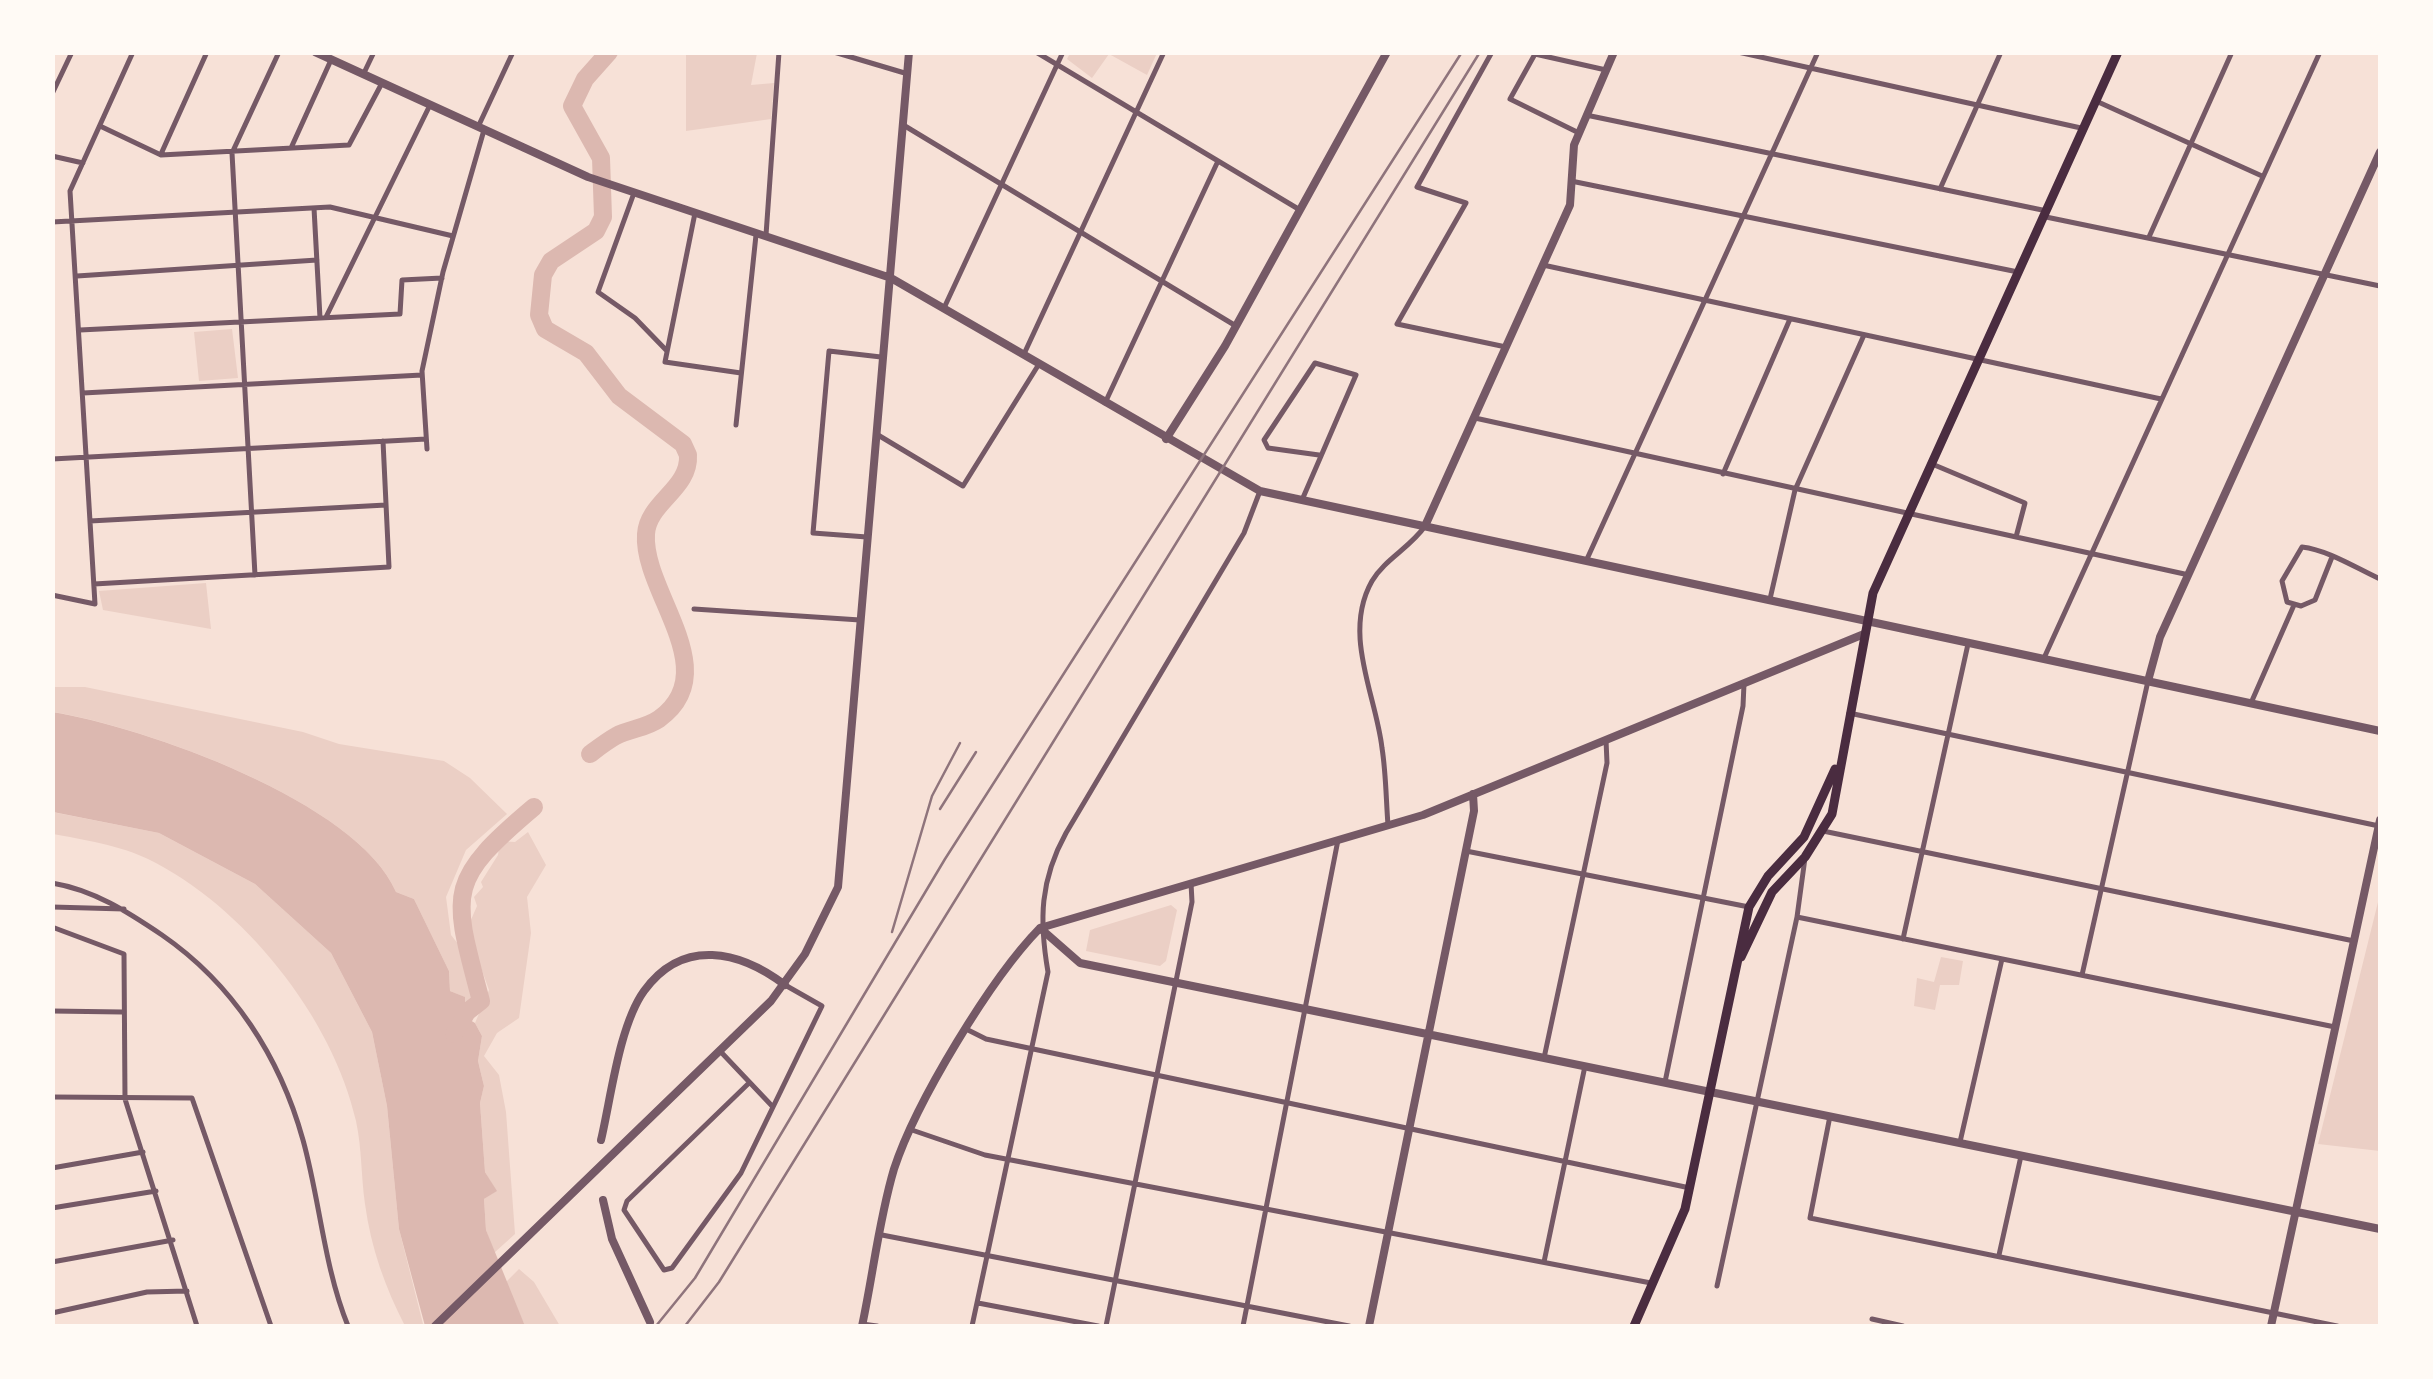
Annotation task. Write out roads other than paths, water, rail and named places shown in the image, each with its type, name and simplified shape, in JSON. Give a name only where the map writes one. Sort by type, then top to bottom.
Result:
[{"type":"highway","points":[[1742,957],[1772,892],[1806,857],[1836,799],[1838,761],[1866,620],[1907,514],[2118,52]]},
{"type":"highway","points":[[1634,1326],[1690,1188],[1750,908],[1768,876],[1804,836],[1838,761]]},
{"type":"highway","points":[[1626,1326],[1639,1313]]},
{"type":"street","points":[[52,94],[72,52]]},
{"type":"street","points":[[52,595],[95,604],[70,192],[133,52]]},
{"type":"street","points":[[161,155],[208,52]]},
{"type":"street","points":[[255,574],[232,153],[279,52]]},
{"type":"street","points":[[315,52],[588,178],[891,278],[1260,491],[2380,731]]},
{"type":"street","points":[[363,74],[374,52]]},
{"type":"street","points":[[427,449],[422,375],[442,278],[481,128],[513,52]]},
{"type":"street","points":[[766,235],[779,52]]},
{"type":"street","points":[[834,52],[908,74]]},
{"type":"street","points":[[435,1326],[786,986],[824,916],[842,866],[910,52]]},
{"type":"street","points":[[1036,52],[1300,210]]},
{"type":"street","points":[[944,308],[1063,52]]},
{"type":"street","points":[[1024,355],[1164,52]]},
{"type":"street","points":[[1166,439],[1236,326],[1388,52]]},
{"type":"street","points":[[1492,52],[1417,187],[1466,203],[1397,324],[1506,347]]},
{"type":"street","points":[[1388,825],[1383,750],[1361,659],[1372,580],[1414,543],[1425,526],[1570,206],[1579,132],[1614,52]]},
{"type":"street","points":[[1738,52],[2084,128]]},
{"type":"street","points":[[1587,560],[1818,52]]},
{"type":"street","points":[[1940,189],[2001,52]]},
{"type":"street","points":[[2149,238],[2232,52]]},
{"type":"street","points":[[2044,658],[2320,52]]},
{"type":"street","points":[[1579,132],[1510,99],[1536,54],[1606,70]]},
{"type":"street","points":[[291,149],[331,60]]},
{"type":"street","points":[[100,126],[161,155],[349,145],[382,83]]},
{"type":"street","points":[[2096,101],[2262,176]]},
{"type":"street","points":[[323,318],[430,105]]},
{"type":"street","points":[[1586,115],[1773,152],[2380,286]]},
{"type":"street","points":[[904,126],[1236,326]]},
{"type":"street","points":[[2082,975],[2151,660],[2380,155]]},
{"type":"street","points":[[52,156],[83,163]]},
{"type":"street","points":[[1104,403],[1218,162]]},
{"type":"street","points":[[1572,181],[2018,272]]},
{"type":"street","points":[[629,192],[598,292],[635,318],[667,351]]},
{"type":"street","points":[[52,222],[314,208],[453,236]]},
{"type":"street","points":[[314,208],[323,318]]},
{"type":"street","points":[[695,212],[665,362],[741,373]]},
{"type":"street","points":[[736,425],[756,232]]},
{"type":"street","points":[[77,276],[317,260]]},
{"type":"street","points":[[1544,265],[2161,399]]},
{"type":"street","points":[[80,330],[400,314],[402,280],[442,278]]},
{"type":"street","points":[[1723,474],[1790,319]]},
{"type":"street","points":[[1770,599],[1795,490],[1864,335]]},
{"type":"street","points":[[870,537],[813,533],[829,351],[884,357]]},
{"type":"street","points":[[1302,500],[1356,375],[1315,363],[1264,440],[1268,448],[1319,456]]},
{"type":"street","points":[[878,435],[963,486],[1039,364]]},
{"type":"street","points":[[83,394],[422,375]]},
{"type":"street","points":[[1474,418],[2190,575]]},
{"type":"street","points":[[52,460],[426,438]]},
{"type":"street","points":[[94,584],[389,567],[384,441]]},
{"type":"street","points":[[1932,464],[2026,503],[2016,537]]},
{"type":"street","points":[[972,1326],[1048,972],[1040,928],[1043,882],[1060,843],[1244,533],[1260,491]]},
{"type":"street","points":[[90,521],[386,504]]},
{"type":"street","points":[[2332,558],[2315,600],[2294,605],[2286,602],[2281,588],[2297,550],[2307,546],[2380,579]]},
{"type":"street","points":[[2251,702],[2294,605]]},
{"type":"street","points":[[694,609],[863,620]]},
{"type":"street","points":[[876,1326],[862,1325],[893,1174],[909,1130],[1010,960],[1040,928],[1388,825],[1864,634]]},
{"type":"street","points":[[1903,939],[1969,641]]},
{"type":"street","points":[[1664,1082],[1744,706],[1744,684]]},
{"type":"street","points":[[1849,714],[2380,823],[2271,1326]]},
{"type":"street","points":[[1544,1058],[1607,764],[1606,740]]},
{"type":"street","points":[[1369,1326],[1466,851],[1473,794]]},
{"type":"street","points":[[1823,830],[2354,941]]},
{"type":"street","points":[[1243,1326],[1338,840]]},
{"type":"street","points":[[1466,851],[1750,908]]},
{"type":"street","points":[[1717,1286],[1754,1100],[1797,917],[1806,857]]},
{"type":"street","points":[[52,882],[74,887],[124,909],[189,954],[243,1010],[280,1076],[303,1139],[338,1301],[348,1326]]},
{"type":"street","points":[[1106,1326],[1192,902],[1191,883]]},
{"type":"street","points":[[52,907],[124,909]]},
{"type":"street","points":[[1797,917],[2336,1027]]},
{"type":"street","points":[[52,927],[124,954],[125,1099],[198,1326]]},
{"type":"street","points":[[1040,928],[1074,961],[2380,1229]]},
{"type":"street","points":[[602,1140],[633,1013],[644,992],[663,973],[687,959],[714,954],[757,964],[822,1006],[740,1173],[672,1268],[664,1270],[624,1210],[627,1201],[749,1083]]},
{"type":"street","points":[[1960,1142],[2002,959]]},
{"type":"street","points":[[52,1011],[122,1012]]},
{"type":"street","points":[[968,1030],[986,1039],[1690,1188]]},
{"type":"street","points":[[720,1051],[773,1106]]},
{"type":"street","points":[[1544,1262],[1584,1066]]},
{"type":"street","points":[[52,1097],[192,1098],[272,1326]]},
{"type":"street","points":[[1830,1116],[1810,1218],[2338,1326]]},
{"type":"street","points":[[909,1130],[1009,1160],[1654,1284]]},
{"type":"street","points":[[52,1168],[143,1152]]},
{"type":"street","points":[[1998,1257],[2022,1156]]},
{"type":"street","points":[[52,1208],[156,1191]]},
{"type":"street","points":[[603,1200],[612,1239],[650,1322]]},
{"type":"street","points":[[882,1236],[1349,1326]]},
{"type":"street","points":[[52,1262],[173,1240]]},
{"type":"street","points":[[52,1313],[147,1292],[187,1291]]},
{"type":"street","points":[[977,1303],[1098,1326]]},
{"type":"street","points":[[1872,1319],[1903,1326]]},
{"type":"waterway","points":[[590,754],[616,736],[659,719],[678,700],[685,678],[683,655],[648,557],[646,534],[654,513],[683,477],[688,455],[683,444],[619,396],[586,353],[545,329],[539,315],[543,275],[551,261],[596,231],[603,217],[601,158],[572,106],[585,79],[609,52]]},
{"type":"waterway","points":[[454,1034],[467,1012],[481,1001],[465,935],[463,891],[484,854],[534,807]]},
{"type":"railway","points":[[656,1326],[695,1278],[945,859],[1462,52]]},
{"type":"railway","points":[[685,1326],[719,1282],[1480,52]]},
{"type":"railway","points":[[892,932],[932,796],[960,743]]},
{"type":"railway","points":[[940,809],[976,752]]}]
